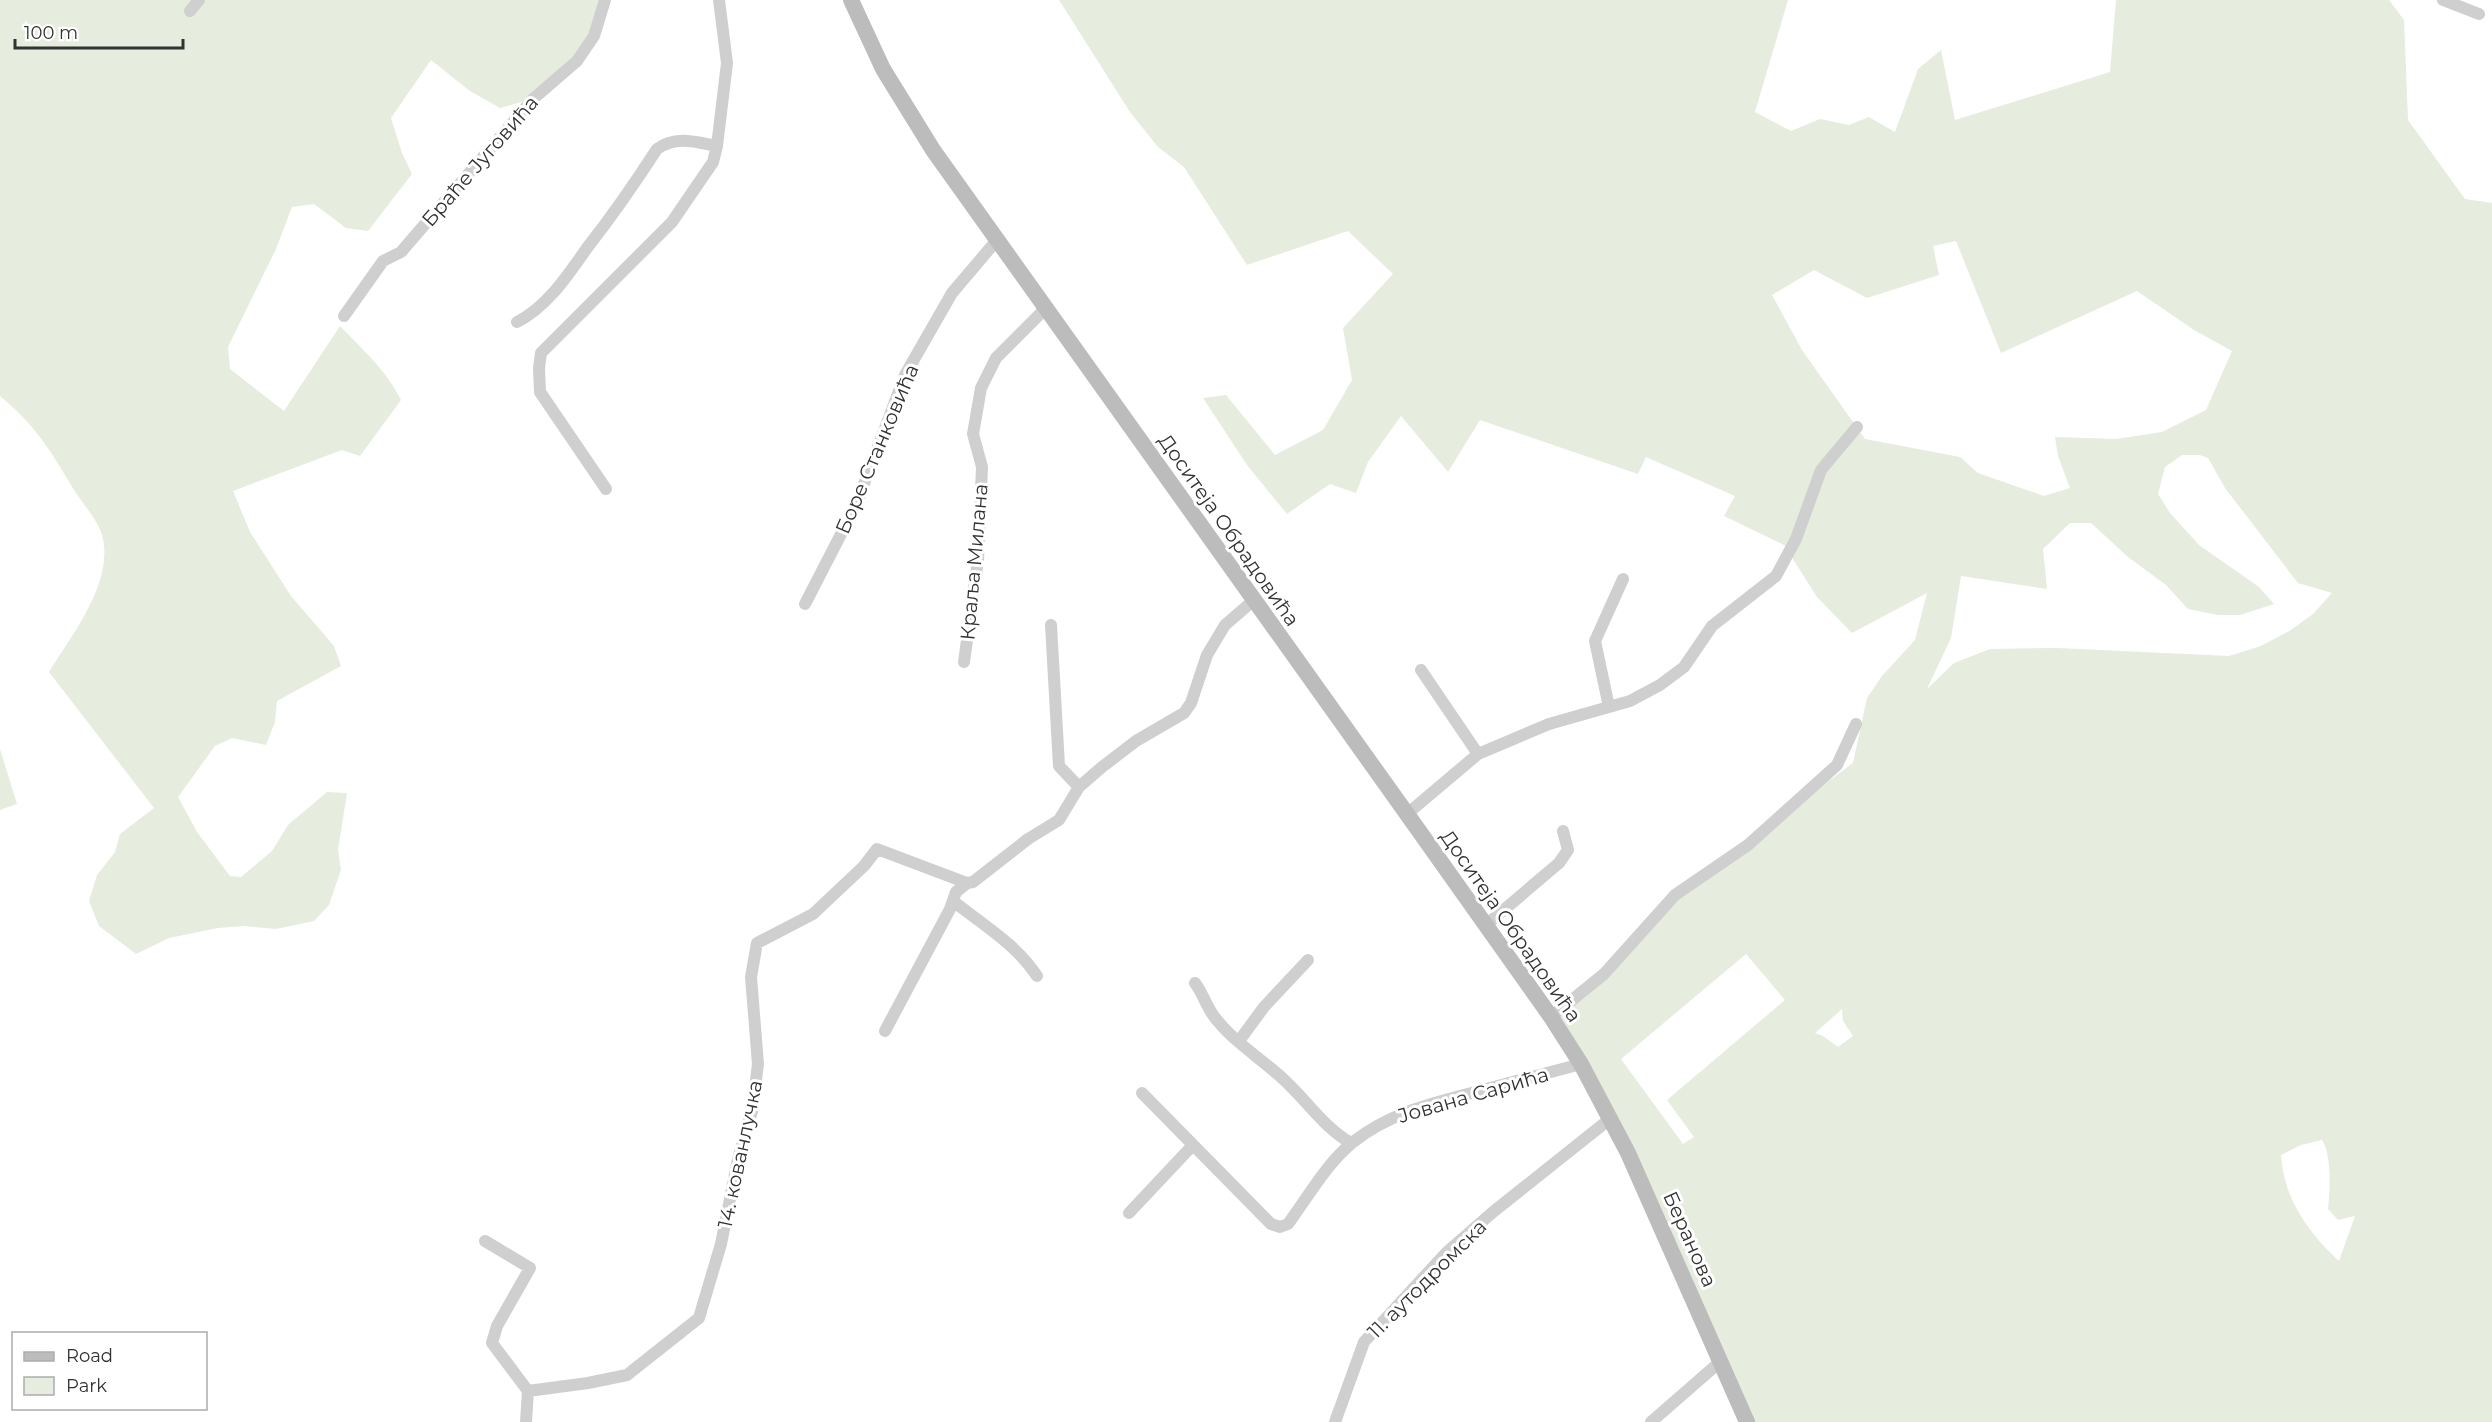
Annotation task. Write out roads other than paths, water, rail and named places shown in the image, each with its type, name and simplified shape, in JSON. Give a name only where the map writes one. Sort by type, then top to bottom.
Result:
[{"type":"main road","name":"Доситеја Обрадовића","points":[[851,0],[869,42],[898,95],[933,150],[1407,813],[1551,1017],[1585,1070]]},
{"type":"main road","name":"Беранова","points":[[1585,1070],[1611,1118],[1747,1422]]},
{"type":"street","points":[[190,10],[199,0]]},
{"type":"street","name":"Браће Југовића","points":[[344,316],[383,261],[401,252],[533,99],[577,61],[594,36],[605,0]]},
{"type":"street","points":[[606,489],[540,392],[541,353],[672,222],[713,162],[727,63],[719,0]]},
{"type":"street","points":[[2443,0],[2479,14]]},
{"type":"street","points":[[517,322],[528,317],[561,283],[618,207],[657,149],[666,142],[676,140],[717,146]]},
{"type":"street","name":"Боре Станковића","points":[[805,604],[856,505],[905,375],[952,293],[997,240]]},
{"type":"street","name":"Краља Милана","points":[[964,662],[978,560],[982,467],[973,434],[981,388],[996,358],[1046,308]]},
{"type":"street","points":[[1407,813],[1478,754],[1549,723],[1630,701],[1660,685],[1684,667],[1712,626],[1776,576],[1796,539],[1821,470],[1857,427]]},
{"type":"street","points":[[1610,707],[1594,641],[1623,579]]},
{"type":"street","points":[[885,1031],[953,902],[956,892],[973,882],[1028,838],[1059,820],[1079,787],[1136,741],[1184,713],[1191,703],[1207,656],[1225,625],[1254,600]]},
{"type":"street","points":[[1051,625],[1059,766],[1079,787]]},
{"type":"street","points":[[1421,670],[1478,754]]},
{"type":"street","points":[[1551,1017],[1604,974],[1675,896],[1748,845],[1837,765],[1856,724]]},
{"type":"street","points":[[1486,925],[1559,863],[1568,850],[1563,831]]},
{"type":"street","name":"14. кованлучка","points":[[528,1391],[627,1375],[699,1318],[721,1244],[738,1159],[752,1111],[758,1064],[751,977],[757,943],[813,914],[864,866],[878,849],[967,884]]},
{"type":"street","points":[[953,902],[998,935],[1028,961],[1037,976]]},
{"type":"street","points":[[1239,1041],[1264,1006],[1308,960]]},
{"type":"street","points":[[1195,983],[1213,1014],[1239,1041],[1297,1092],[1329,1129],[1352,1143]]},
{"type":"street","name":"Јована Сарића","points":[[1142,1093],[1271,1224],[1280,1227],[1288,1224],[1326,1169],[1352,1143],[1378,1124],[1405,1112],[1585,1070]]},
{"type":"street","name":"11. аутодромска","points":[[1335,1422],[1360,1351],[1371,1335],[1447,1252],[1493,1212],[1611,1118]]},
{"type":"street","points":[[1129,1213],[1192,1146]]},
{"type":"street","points":[[484,1241],[530,1268],[498,1326],[492,1344],[528,1391],[526,1422]]},
{"type":"street","points":[[1651,1422],[1721,1361]]}]
